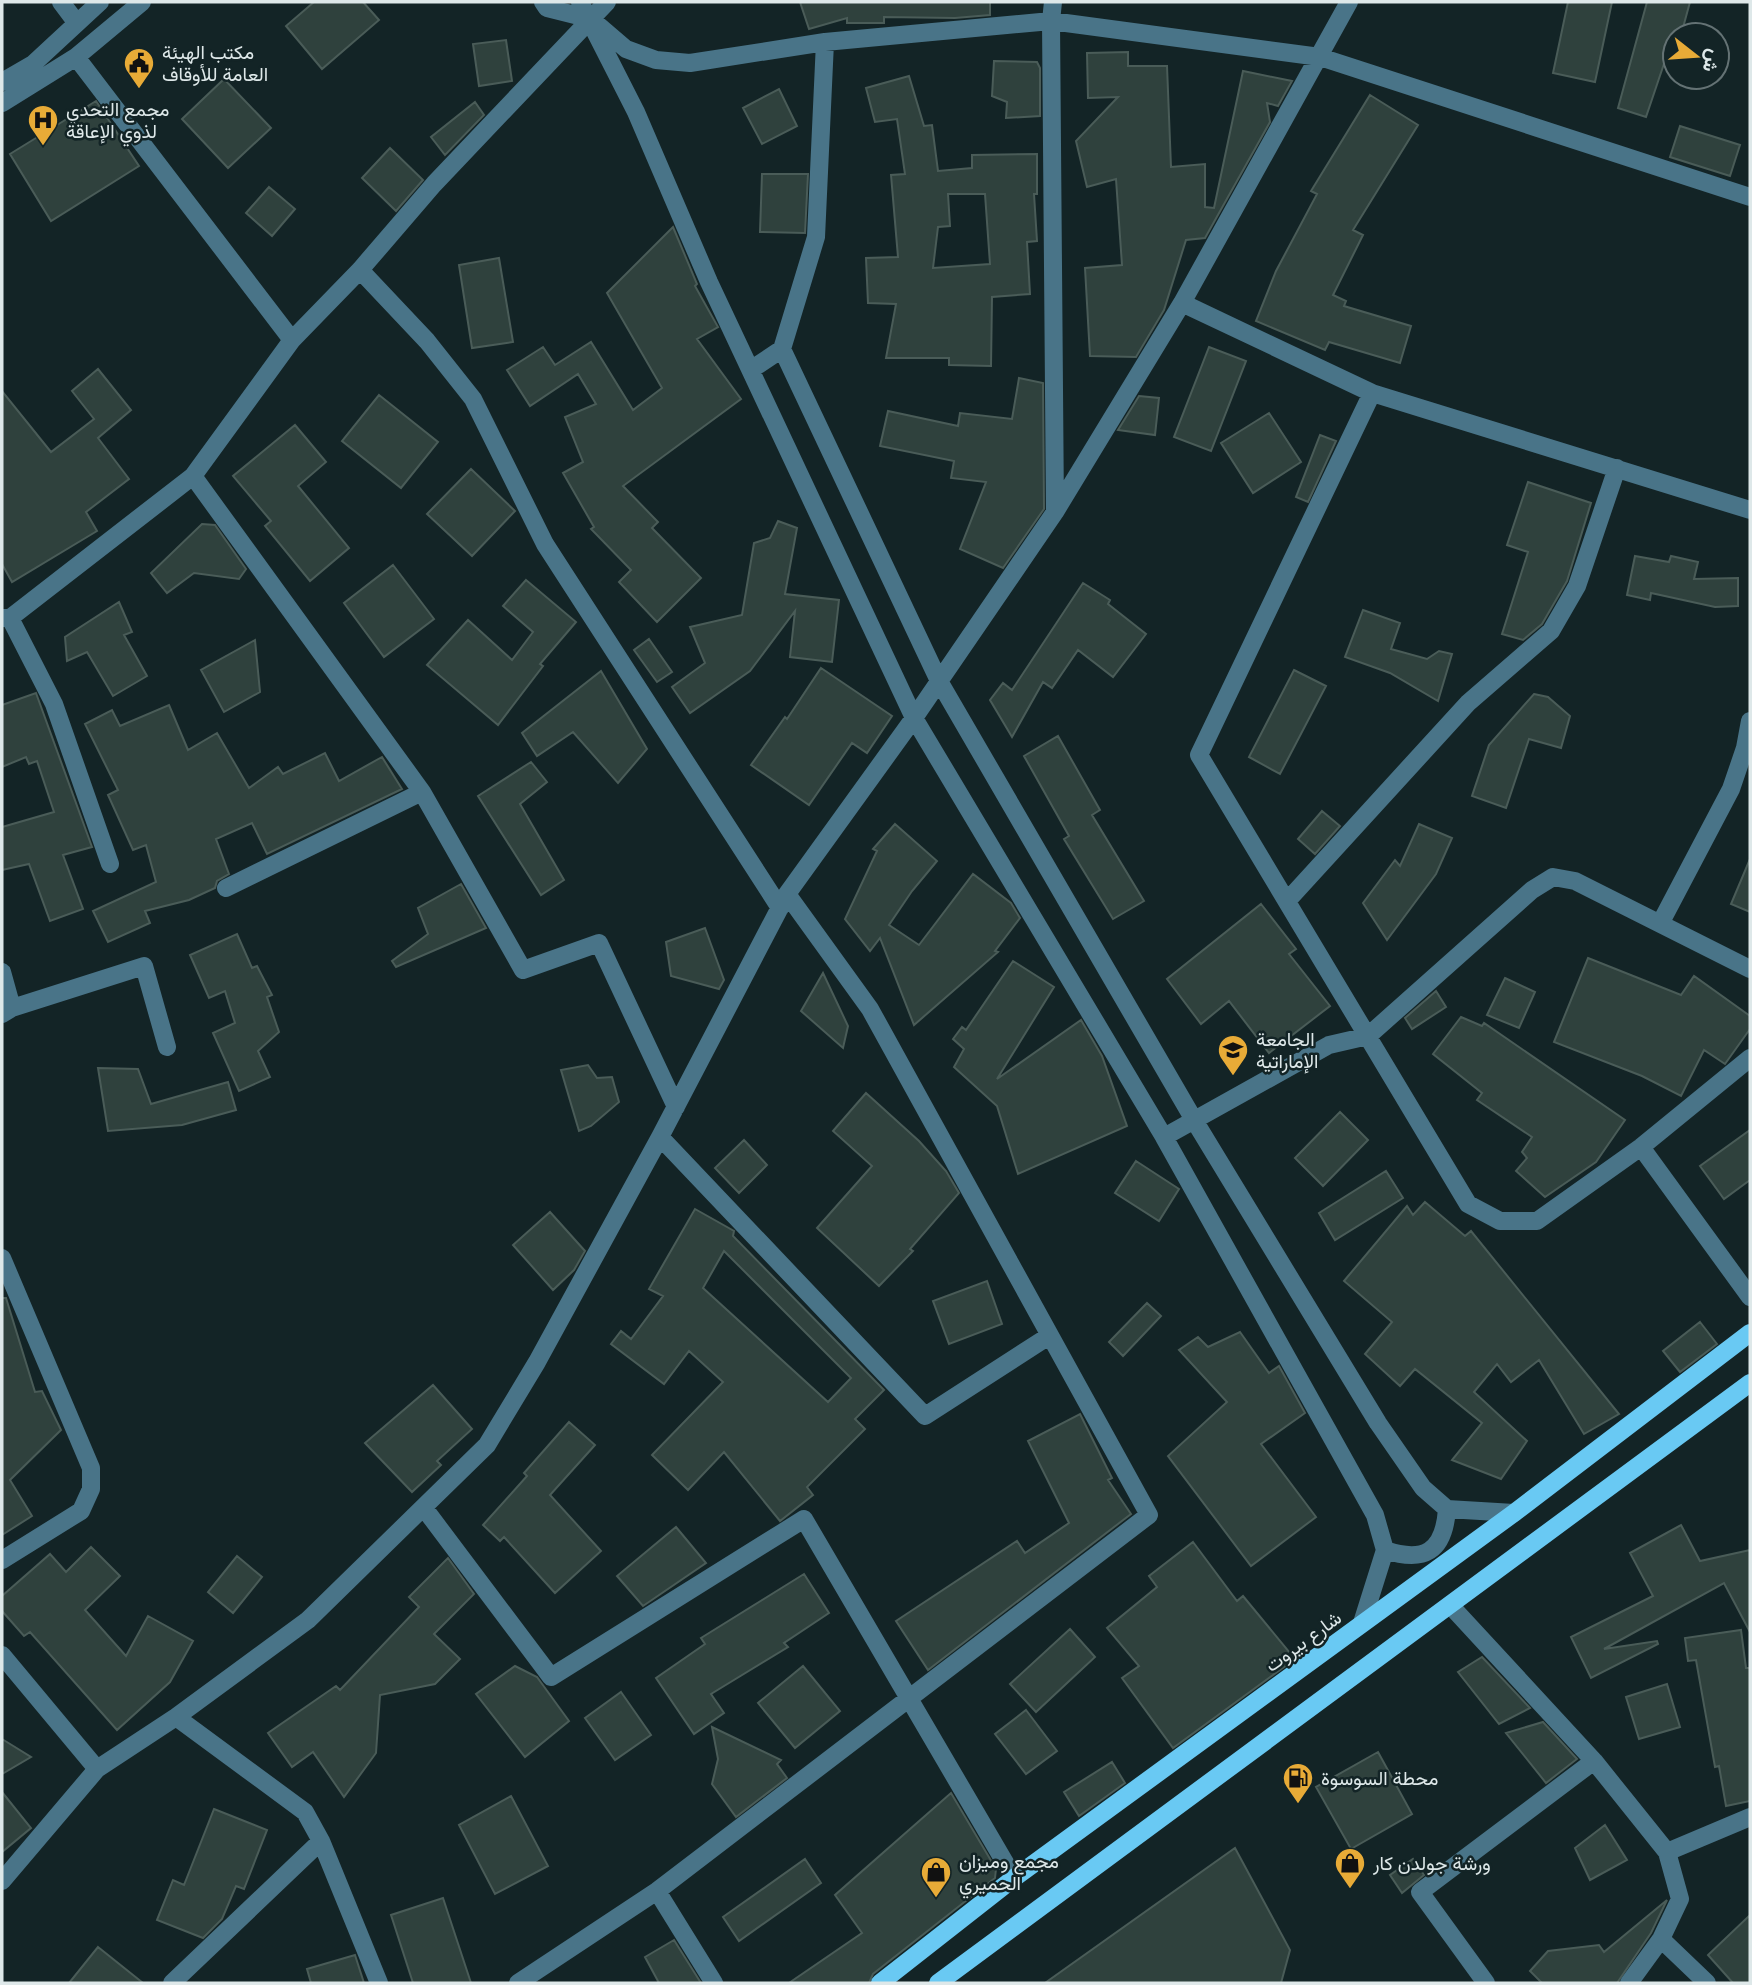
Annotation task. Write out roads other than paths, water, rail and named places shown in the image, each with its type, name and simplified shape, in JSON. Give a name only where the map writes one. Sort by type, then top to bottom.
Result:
[{"type":"main road","name":"شارع بيروت","points":[[880,1983],[1014,1878],[1514,1513],[1750,1333]]},
{"type":"main road","points":[[938,1983],[1750,1383]]},
{"type":"street","points":[[61,2],[76,22]]},
{"type":"street","points":[[2,82],[33,64],[100,2]]},
{"type":"street","points":[[2,103],[76,57],[142,2]]},
{"type":"street","points":[[543,2],[547,8],[591,19],[626,49],[667,61],[690,63],[825,42],[1051,21],[1320,57],[1750,197]]},
{"type":"street","points":[[580,2],[636,112],[709,282],[914,718],[1164,1137],[1375,1515],[1385,1550],[1362,1623]]},
{"type":"street","points":[[110,864],[54,704],[6,618],[193,476],[292,340],[360,270],[434,184],[607,2]]},
{"type":"street","points":[[1053,2],[1055,512]]},
{"type":"street","points":[[2,1881],[97,1769],[176,1717],[308,1620],[487,1445],[537,1362],[660,1137],[783,901],[914,718],[1055,512],[1182,303],[1349,2]]},
{"type":"street","points":[[752,369],[782,349],[816,237],[825,42]]},
{"type":"street","points":[[76,57],[292,340]]},
{"type":"street","points":[[360,270],[426,341],[473,399],[545,544],[783,901],[870,1009],[1149,1515],[657,1891],[518,1983]]},
{"type":"street","points":[[1182,303],[1372,393],[1750,510]]},
{"type":"street","points":[[782,349],[939,681],[1194,1120],[1378,1423],[1423,1488],[1447,1509],[1514,1513]]},
{"type":"street","points":[[1372,393],[1199,755],[1468,1205],[1500,1221],[1537,1221],[1641,1147],[1750,1058]]},
{"type":"street","points":[[1288,900],[1468,703],[1551,631],[1577,586],[1616,468]]},
{"type":"street","points":[[193,476],[422,792],[523,970],[599,943],[676,1107]]},
{"type":"street","points":[[1661,922],[1731,789],[1745,748],[1750,721]]},
{"type":"street","points":[[226,888],[422,792]]},
{"type":"street","points":[[1164,1137],[1329,1045],[1368,1036],[1532,890],[1553,877],[1575,881],[1750,969]]},
{"type":"street","points":[[2,972],[7,1011],[144,966],[167,1047]]},
{"type":"street","points":[[660,1137],[925,1416],[1049,1336]]},
{"type":"street","points":[[1641,1147],[1750,1297]]},
{"type":"street","points":[[2,1258],[91,1468],[92,1489],[81,1511],[2,1560]]},
{"type":"street","points":[[424,1508],[551,1677],[804,1519],[907,1700],[1014,1878]]},
{"type":"street","points":[[1385,1550],[1409,1558],[1433,1549],[1446,1529],[1447,1509]]},
{"type":"street","points":[[1450,1605],[1594,1760],[1667,1852],[1679,1899],[1661,1939],[1629,1983]]},
{"type":"street","points":[[2,1654],[97,1769]]},
{"type":"street","points":[[176,1717],[305,1812],[321,1841],[379,1983]]},
{"type":"street","points":[[1486,1983],[1420,1892],[1594,1760]]},
{"type":"street","points":[[1667,1852],[1750,1817]]},
{"type":"street","points":[[172,1983],[321,1841]]},
{"type":"street","points":[[657,1891],[714,1983]]},
{"type":"street","points":[[1661,1939],[1707,1983]]},
{"type":"place","name":"مكتب الهيئة العامة للأوقاف","points":[[139,90]]},
{"type":"place","name":"مجمع التحدي لذوي الإعاقة","points":[[43,147]]},
{"type":"place","name":"الجامعة الإماراتية","points":[[1233,1077]]},
{"type":"place","name":"محطة السوسوة","points":[[1298,1805]]},
{"type":"place","name":"ورشة جولدن كار","points":[[1350,1890]]},
{"type":"place","name":"مجمع وميزان الحميري","points":[[936,1899]]}]
